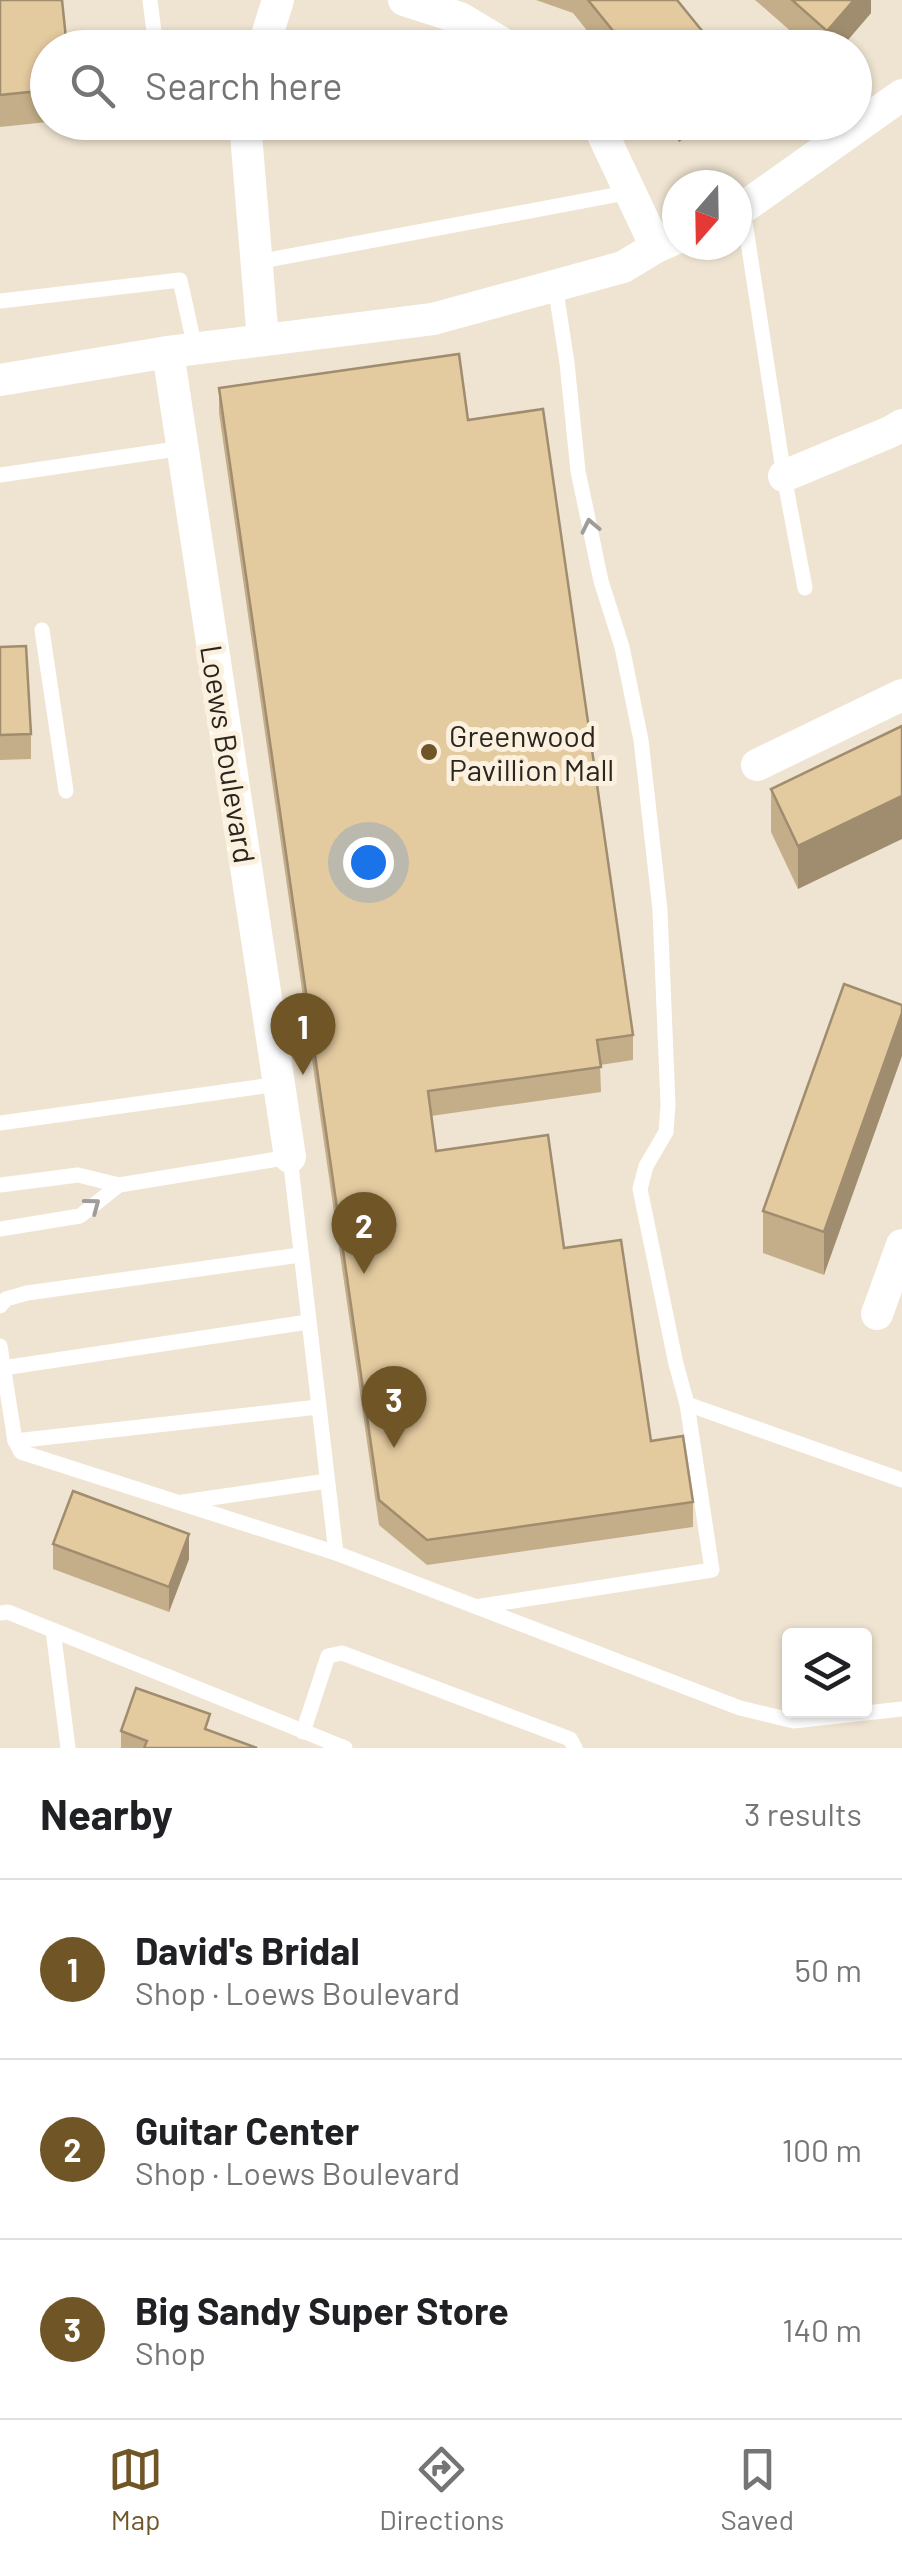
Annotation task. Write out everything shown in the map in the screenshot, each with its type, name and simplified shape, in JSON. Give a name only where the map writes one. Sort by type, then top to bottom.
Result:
[{"type":"street","points":[[268,30],[278,0]]},
{"type":"street","points":[[404,0],[460,18],[480,30]]},
{"type":"street","points":[[872,127],[894,113]]},
{"type":"street","points":[[246,140],[263,340]]},
{"type":"street","points":[[606,140],[631,192],[662,236]]},
{"type":"street","points":[[752,203],[852,140]]},
{"type":"street","points":[[0,380],[181,350],[433,319],[623,268],[662,246]]},
{"type":"street","name":"Loews Boulevard","points":[[181,350],[182,448],[290,1157]]},
{"type":"street","points":[[784,476],[902,424]]},
{"type":"street","points":[[757,765],[902,696]]},
{"type":"street","points":[[876,1314],[902,1245]]},
{"type":"lane","points":[[150,0],[154,30]]},
{"type":"lane","points":[[262,0],[264,30]]},
{"type":"lane","points":[[256,262],[631,192]]},
{"type":"lane","points":[[748,260],[805,588]]},
{"type":"lane","points":[[0,301],[180,280],[181,350]]},
{"type":"lane","points":[[477,1607],[712,1570],[688,1404],[640,1189],[646,1166],[666,1132],[668,1105],[660,910],[641,740],[578,470],[556,286]]},
{"type":"lane","points":[[0,475],[182,448]]},
{"type":"lane","points":[[42,630],[66,791]]},
{"type":"lane","points":[[0,1123],[279,1084]]},
{"type":"lane","points":[[0,1186],[78,1175],[119,1185],[290,1157],[336,1553]]},
{"type":"lane","points":[[0,1229],[80,1216],[119,1185]]},
{"type":"lane","points":[[0,1306],[6,1299],[27,1293],[300,1255]]},
{"type":"lane","points":[[3,1368],[308,1322]]},
{"type":"lane","points":[[0,1346],[14,1441],[21,1452],[336,1553],[740,1708],[794,1721],[902,1709]]},
{"type":"lane","points":[[688,1404],[902,1480]]},
{"type":"lane","points":[[14,1441],[318,1407]]},
{"type":"lane","points":[[178,1503],[327,1481]]},
{"type":"lane","points":[[0,1614],[8,1612],[345,1748]]},
{"type":"lane","points":[[53,1630],[68,1748]]},
{"type":"lane","points":[[303,1732],[328,1656],[342,1653],[570,1739],[575,1748]]},
{"type":"building","points":[[0,0],[62,0],[65,30],[30,30],[30,92],[0,95]]},
{"type":"building","points":[[588,0],[677,0],[701,30],[612,30]]},
{"type":"building","points":[[792,0],[854,0],[826,30]]},
{"type":"building","name":"Greenwood Pavillion Mall","points":[[459,354],[468,420],[543,409],[633,1035],[597,1040],[601,1067],[428,1091],[436,1151],[548,1135],[564,1248],[621,1240],[651,1441],[683,1436],[693,1502],[427,1540],[379,1500],[219,388]]},
{"type":"building","points":[[26,646],[31,734],[0,735],[0,647]]},
{"type":"building","points":[[902,726],[902,796],[798,846],[771,789]]},
{"type":"building","points":[[844,984],[902,1005],[902,1013],[824,1232],[763,1211]]},
{"type":"building","points":[[73,1491],[189,1534],[169,1587],[53,1544]]},
{"type":"building","points":[[136,1688],[210,1714],[205,1729],[257,1748],[144,1748],[147,1741],[121,1731]]},
{"type":"place","name":"Greenwood Pavillion Mall","points":[[429,752]]},
{"type":"place","name":"David's Bridal","points":[[303,1075]]},
{"type":"place","name":"Guitar Center","points":[[364,1274]]},
{"type":"place","name":"Big Sandy Super Store","points":[[394,1448]]}]
